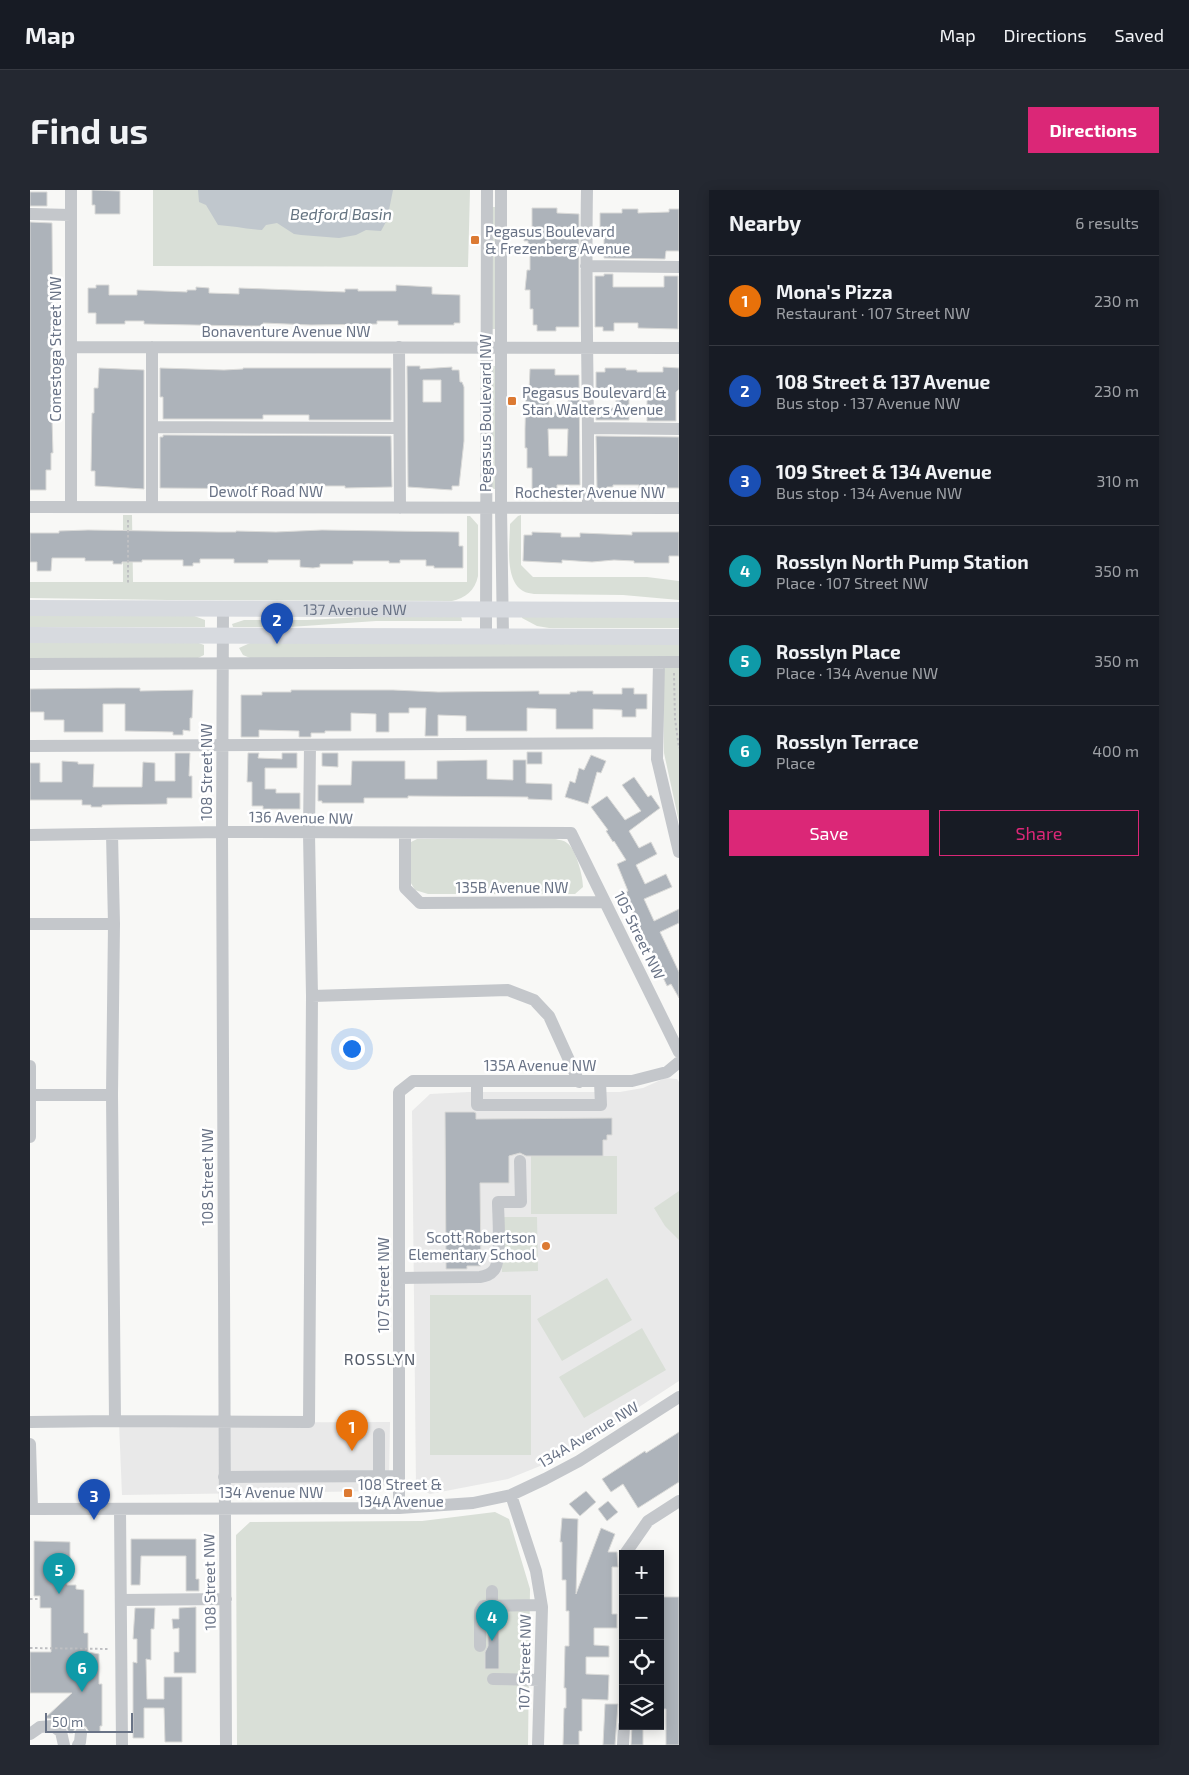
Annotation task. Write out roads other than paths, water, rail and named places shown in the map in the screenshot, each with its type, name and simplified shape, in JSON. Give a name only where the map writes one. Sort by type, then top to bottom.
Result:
[{"type":"main road","name":"137 Avenue NW","points":[[30,608],[679,610]]},
{"type":"main road","name":"137 Avenue NW","points":[[30,635],[679,637]]},
{"type":"street","name":"Conestoga Street NW","points":[[71,190],[71,507]]},
{"type":"street","name":"Pegasus Boulevard NW","points":[[486,636],[487,190]]},
{"type":"street","name":"Pegasus Boulevard NW","points":[[501,190],[503,636]]},
{"type":"street","points":[[587,190],[586,266],[589,348],[588,508]]},
{"type":"street","points":[[30,214],[71,215]]},
{"type":"street","points":[[586,266],[679,267]]},
{"type":"street","name":"Bonaventure Avenue NW","points":[[71,347],[679,348]]},
{"type":"street","points":[[152,347],[152,507]]},
{"type":"street","points":[[399,347],[400,508]]},
{"type":"street","points":[[152,427],[399,428]]},
{"type":"street","points":[[589,428],[679,429]]},
{"type":"street","name":"Dewolf Road NW","points":[[30,507],[501,508]]},
{"type":"street","name":"Rochester Avenue NW","points":[[501,508],[679,508]]},
{"type":"street","name":"108 Street NW","points":[[223,609],[222,832],[226,1745]]},
{"type":"street","points":[[659,662],[657,759],[679,852]]},
{"type":"street","points":[[30,664],[676,662]]},
{"type":"street","points":[[30,746],[657,743]]},
{"type":"street","points":[[30,1422],[309,1422],[312,996],[309,834],[310,745]]},
{"type":"street","name":"136 Avenue NW","points":[[30,835],[222,832],[309,834],[571,833]]},
{"type":"street","name":"105 Street NW","points":[[571,833],[679,1052]]},
{"type":"street","points":[[112,834],[114,924],[112,1094],[115,1421]]},
{"type":"street","name":"135B Avenue NW","points":[[405,834],[405,888],[420,903],[605,902]]},
{"type":"street","points":[[30,924],[114,924]]},
{"type":"street","points":[[312,996],[508,990],[534,1000],[549,1016],[579,1082]]},
{"type":"street","name":"135A Avenue NW","points":[[399,1092],[413,1081],[632,1082],[667,1072],[679,1062]]},
{"type":"street","points":[[30,1066],[30,1137]]},
{"type":"street","points":[[477,1082],[477,1105],[601,1105],[600,1082]]},
{"type":"street","name":"107 Street NW","points":[[399,1092],[399,1508]]},
{"type":"street","points":[[30,1094],[112,1094]]},
{"type":"street","points":[[399,1278],[480,1278],[488,1276],[494,1271],[498,1259],[498,1202],[521,1202],[520,1161]]},
{"type":"street","name":"134A Avenue NW","points":[[511,1495],[579,1461],[679,1397]]},
{"type":"street","points":[[379,1434],[379,1475]]},
{"type":"street","points":[[30,1444],[31,1509]]},
{"type":"street","points":[[224,1477],[399,1476]]},
{"type":"street","name":"107 Street NW","points":[[511,1495],[536,1571],[541,1605],[538,1745]]},
{"type":"street","name":"134 Avenue NW","points":[[31,1509],[399,1508],[473,1503],[511,1495]]},
{"type":"street","points":[[628,1550],[648,1521],[679,1501]]},
{"type":"street","points":[[120,1509],[122,1745]]},
{"type":"street","points":[[492,1591],[492,1608]]},
{"type":"street","points":[[121,1600],[226,1599]]},
{"type":"street","points":[[480,1646],[480,1611],[483,1606],[492,1608],[541,1605]]},
{"type":"street","points":[[493,1680],[540,1680]]},
{"type":"street","points":[[30,1734],[40,1727],[53,1726],[61,1732],[64,1745]]},
{"type":"street","points":[[624,1730],[624,1745]]},
{"type":"water","name":"Bedford Basin","points":[[198,190],[393,190],[387,220],[381,231],[366,230],[356,235],[339,238],[294,234],[277,223],[266,225],[262,230],[218,225],[206,205],[199,202]]},
{"type":"place","name":"Pegasus Boulevard & Frezenberg Avenue","points":[[475,240]]},
{"type":"place","name":"Pegasus Boulevard & Stan Walters Avenue","points":[[512,401]]},
{"type":"place","name":"108 Street & 137 Avenue","points":[[277,644]]},
{"type":"place","name":"Scott Robertson Elementary School","points":[[546,1246]]},
{"type":"place","name":"Mona's Pizza","points":[[352,1451]]},
{"type":"place","name":"108 Street & 134A Avenue","points":[[348,1493]]},
{"type":"place","name":"109 Street & 134 Avenue","points":[[94,1520]]},
{"type":"place","name":"Rosslyn Place","points":[[59,1594]]},
{"type":"place","name":"Rosslyn North Pump Station","points":[[492,1641]]},
{"type":"place","name":"Rosslyn Terrace","points":[[82,1692]]},
{"type":"district","name":"ROSSLYN","points":[[380,1358]]}]
